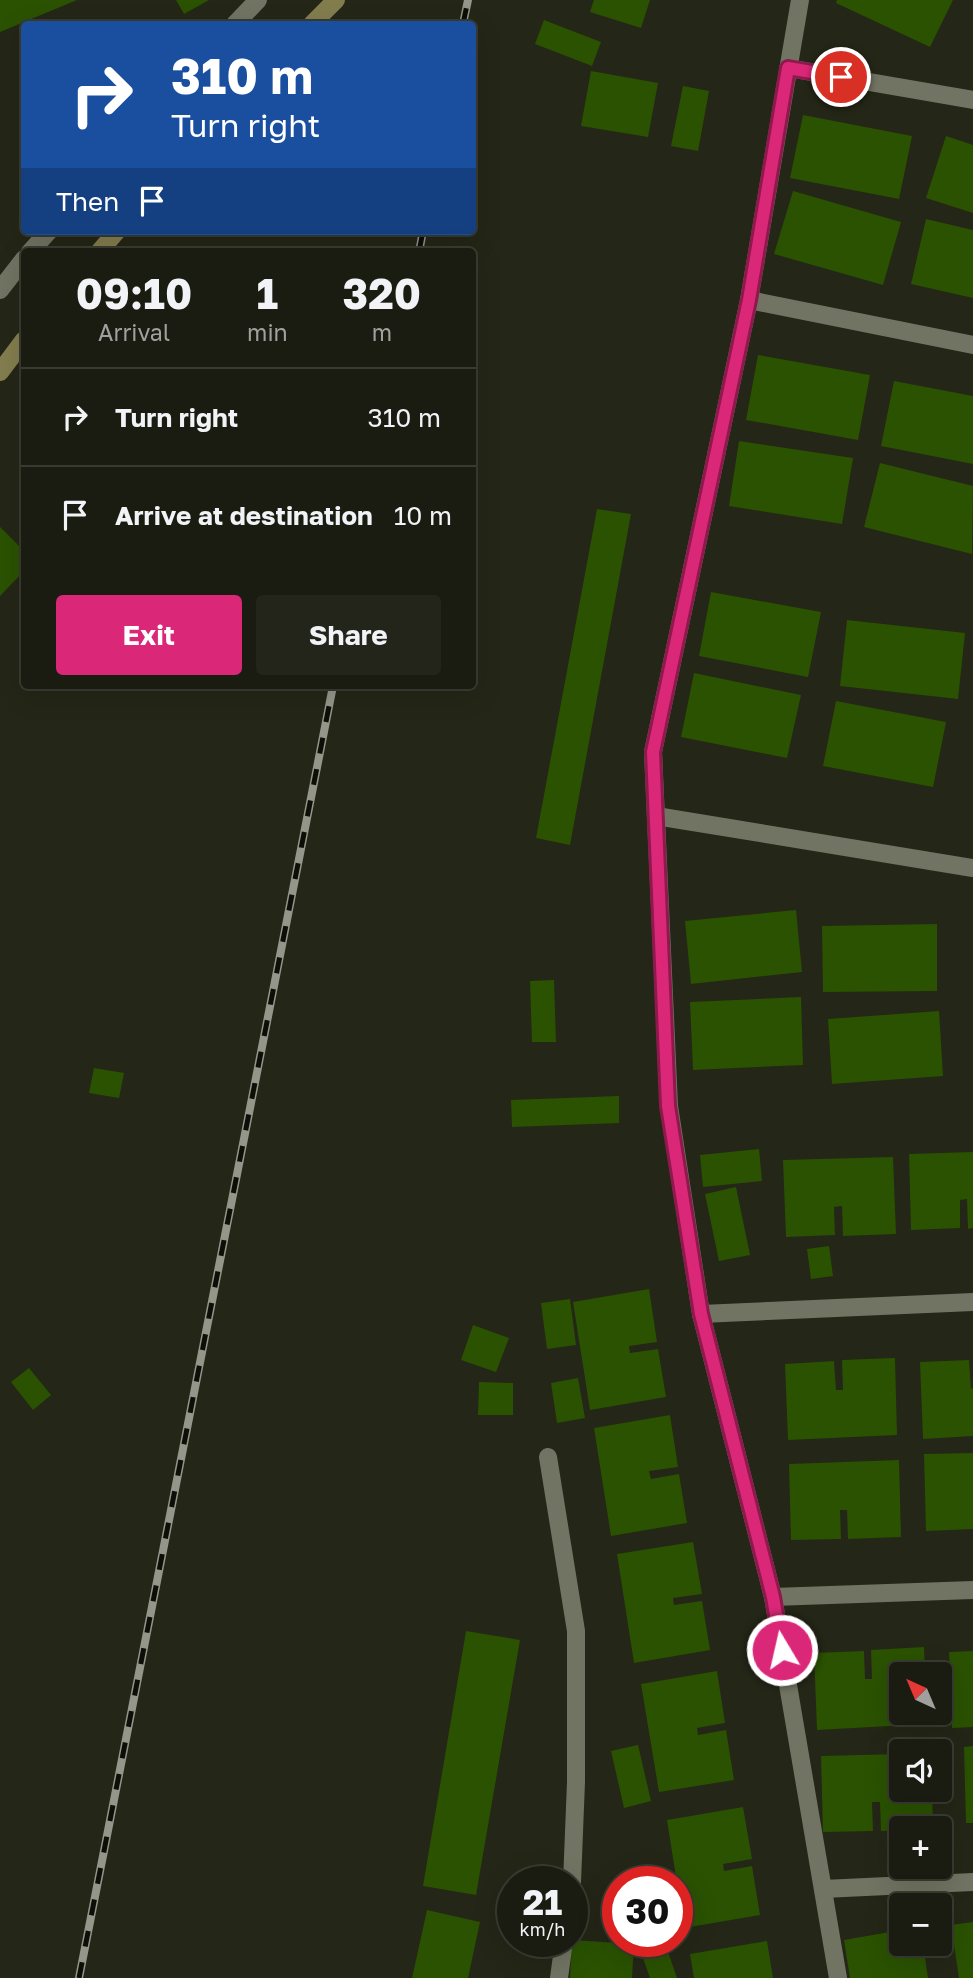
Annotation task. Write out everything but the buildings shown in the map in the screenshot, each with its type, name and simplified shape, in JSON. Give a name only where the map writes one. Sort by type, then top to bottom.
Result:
[{"type":"main road","points":[[315,21],[335,0]]},
{"type":"main road","points":[[0,372],[21,344]]},
{"type":"street","points":[[238,21],[258,0]]},
{"type":"street","points":[[800,0],[749,300],[653,752],[668,1106],[701,1314],[773,1597],[838,1978]]},
{"type":"street","points":[[788,68],[973,100]]},
{"type":"street","points":[[34,248],[45,235]]},
{"type":"street","points":[[0,290],[21,263]]},
{"type":"street","points":[[749,300],[973,345]]},
{"type":"street","points":[[656,816],[973,868]]},
{"type":"street","points":[[701,1314],[973,1302]]},
{"type":"street","points":[[548,1457],[576,1631],[576,1782],[573,1866]]},
{"type":"street","points":[[773,1597],[973,1590]]},
{"type":"street","points":[[822,1889],[973,1882]]},
{"type":"street","points":[[559,1978],[562,1957]]},
{"type":"railway","points":[[464,21],[468,0]]},
{"type":"railway","points":[[420,248],[422,235]]},
{"type":"railway","points":[[79,1978],[332,689]]},
{"type":"route","points":[[782,1650],[773,1597],[701,1314],[668,1106],[653,752],[749,300],[788,68],[841,77]]}]
